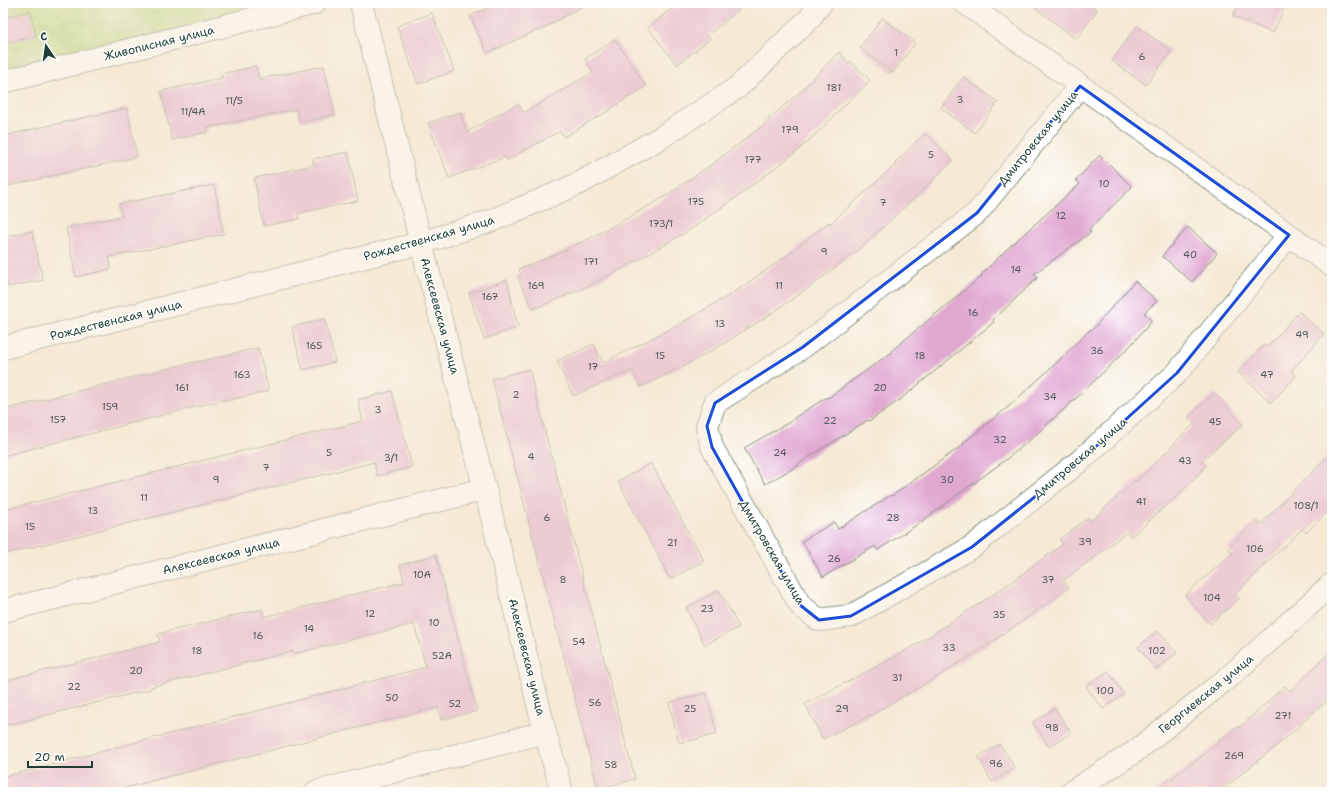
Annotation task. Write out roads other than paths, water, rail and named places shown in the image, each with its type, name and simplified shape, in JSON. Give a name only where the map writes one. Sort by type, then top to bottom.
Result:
[{"type":"street","name":"Живописная улица","points":[[3,82],[315,3]]},
{"type":"street","name":"Алексеевская улица","points":[[362,3],[421,243],[485,489],[545,732],[562,792]]},
{"type":"street","name":"Рождественская улица","points":[[3,348],[421,243],[491,221],[578,184],[660,138],[738,87],[809,19],[821,3]]},
{"type":"street","name":"Дмитровская улица","points":[[965,3],[1332,266]]},
{"type":"street","name":"Дмитровская улица","points":[[1080,86],[977,213],[803,347],[715,403],[707,426],[712,447],[800,605],[819,620],[851,616],[972,546],[1081,460],[1177,373],[1289,235]]},
{"type":"street","name":"Алексеевская улица","points":[[3,611],[485,489]]},
{"type":"street","name":"Георгиевская улица","points":[[1071,792],[1133,753],[1229,677],[1332,584]]},
{"type":"street","name":"Алексеевская улица","points":[[316,792],[545,732]]}]
